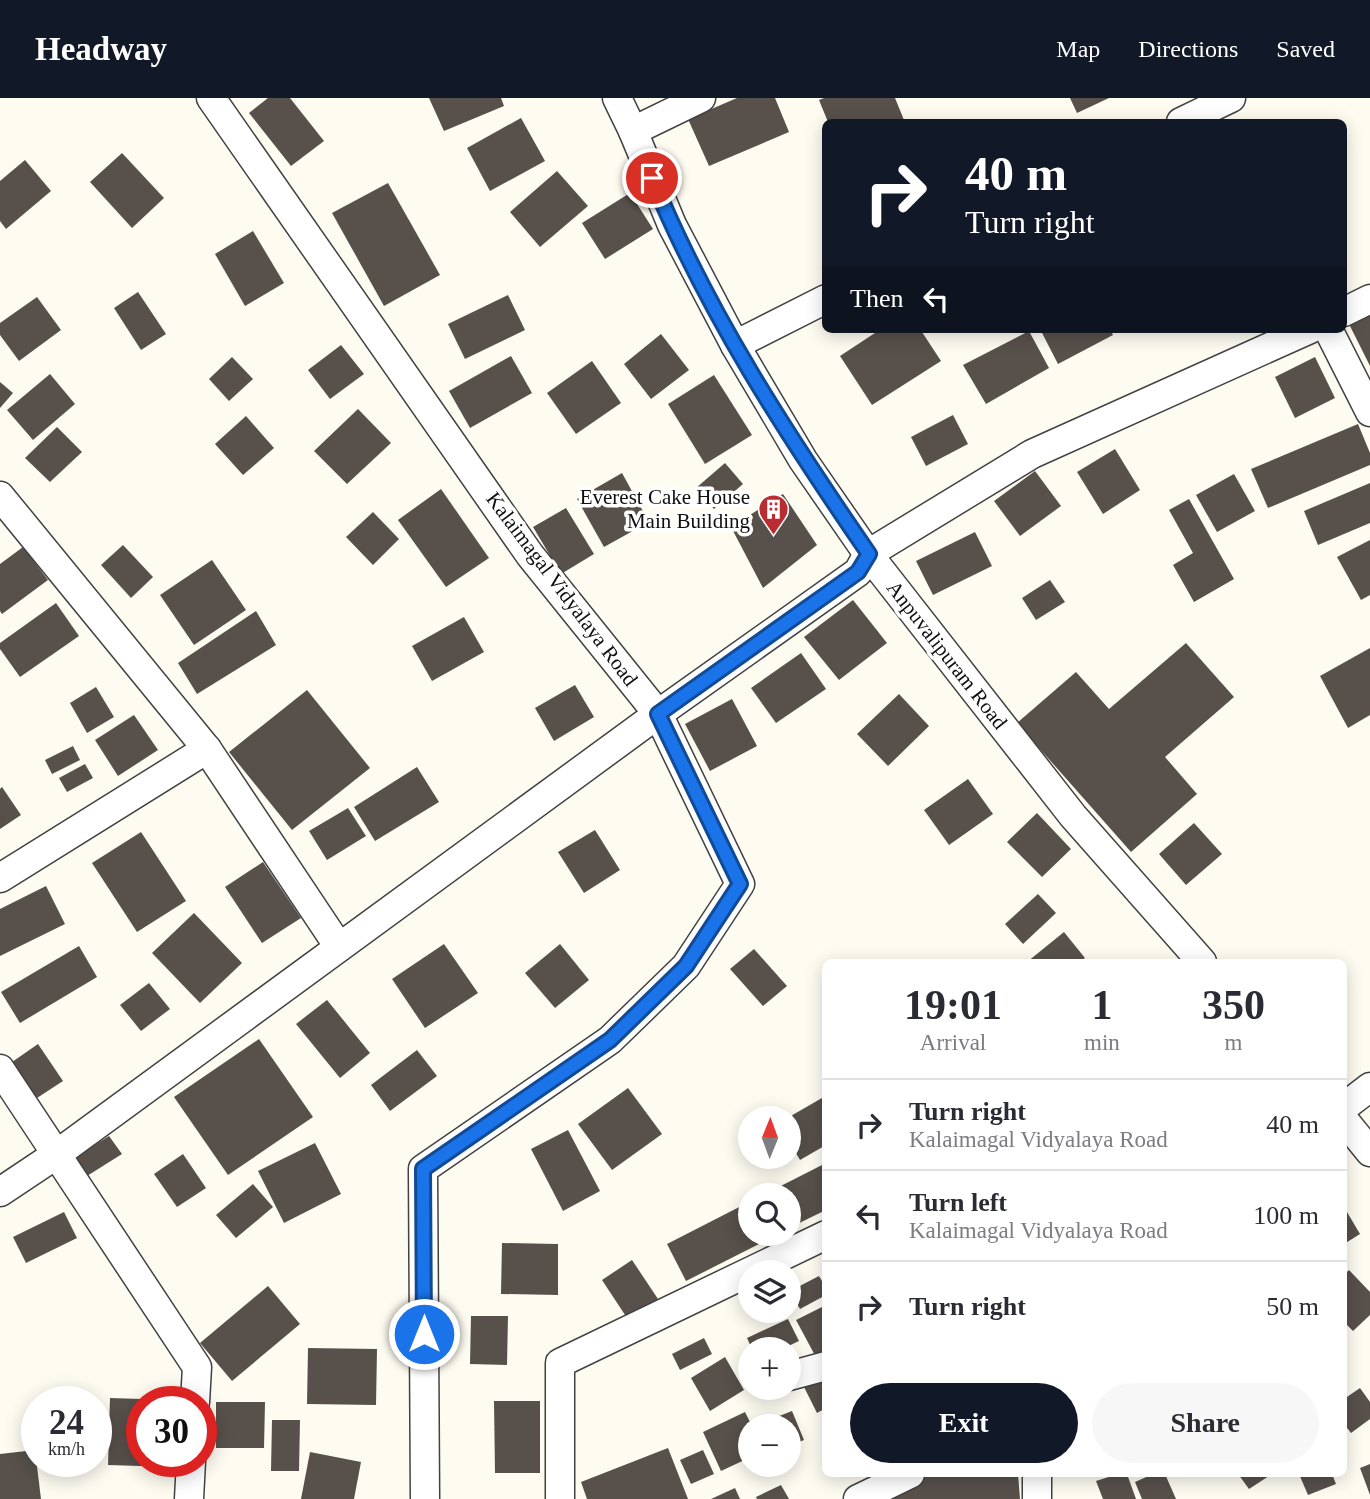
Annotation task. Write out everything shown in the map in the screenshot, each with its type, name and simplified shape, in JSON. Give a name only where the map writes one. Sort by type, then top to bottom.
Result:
[{"type":"street","name":"Kalaimagal Vidyalaya Road","points":[[211,98],[530,555],[658,714],[740,884],[686,966],[610,1040],[423,1169],[425,1499]]},
{"type":"street","name":"Anpuvalipuram Road","points":[[617,98],[671,225],[735,345],[803,460],[869,554],[1073,816],[1199,959]]},
{"type":"street","points":[[633,131],[701,98]]},
{"type":"street","points":[[1188,119],[1218,106]]},
{"type":"street","points":[[1347,310],[1370,299]]},
{"type":"street","points":[[735,345],[822,301]]},
{"type":"street","points":[[0,1192],[57,1154],[658,714],[858,572],[869,554],[1032,454],[1301,333]]},
{"type":"street","points":[[1330,333],[1370,412]]},
{"type":"street","points":[[0,496],[207,750],[339,947]]},
{"type":"street","points":[[0,878],[207,750]]},
{"type":"street","points":[[0,1069],[197,1367],[196,1386]]},
{"type":"street","points":[[1347,1105],[1370,1087]]},
{"type":"street","points":[[1347,1124],[1370,1152]]},
{"type":"street","points":[[560,1499],[560,1363],[822,1237]]},
{"type":"street","points":[[801,1373],[822,1367]]},
{"type":"street","points":[[189,1499],[190,1477]]},
{"type":"street","points":[[858,1499],[904,1477]]},
{"type":"street","points":[[1037,1477],[1037,1499]]},
{"type":"building","points":[[268,98],[290,98],[324,141],[291,166],[249,113]]},
{"type":"building","points":[[429,98],[501,98],[504,106],[444,131]]},
{"type":"building","points":[[737,98],[775,98],[789,132],[709,166],[688,119]]},
{"type":"building","points":[[895,98],[904,119],[827,119],[819,100]]},
{"type":"building","points":[[1070,98],[1109,98],[1077,113]]},
{"type":"building","points":[[521,118],[545,161],[490,191],[467,148]]},
{"type":"building","points":[[122,153],[164,198],[132,228],[90,182]]},
{"type":"building","points":[[25,160],[51,191],[6,229],[0,221],[0,181]]},
{"type":"building","points":[[557,171],[588,206],[540,247],[510,212]]},
{"type":"building","points":[[388,183],[440,275],[384,306],[332,213]]},
{"type":"building","points":[[630,193],[653,229],[605,259],[582,223]]},
{"type":"building","points":[[253,231],[284,283],[245,306],[215,254]]},
{"type":"building","points":[[138,292],[166,334],[141,350],[114,308]]},
{"type":"building","points":[[508,295],[525,330],[465,359],[448,324]]},
{"type":"building","points":[[37,297],[61,330],[19,361],[0,335],[0,323]]},
{"type":"building","points":[[1370,314],[1370,366],[1349,324]]},
{"type":"building","points":[[875,333],[923,333],[941,361],[872,405],[840,356]]},
{"type":"building","points":[[1025,333],[1030,333],[1049,368],[986,404],[963,365]]},
{"type":"building","points":[[1042,333],[1112,333],[1113,335],[1058,364]]},
{"type":"building","points":[[661,334],[689,370],[651,399],[624,364]]},
{"type":"building","points":[[341,345],[364,374],[330,399],[308,370]]},
{"type":"building","points":[[511,356],[532,393],[470,428],[449,391]]},
{"type":"building","points":[[232,357],[253,379],[229,401],[209,379]]},
{"type":"building","points":[[1315,357],[1335,398],[1295,418],[1275,377]]},
{"type":"building","points":[[592,361],[621,403],[576,434],[547,393]]},
{"type":"building","points":[[50,374],[75,404],[33,440],[7,410]]},
{"type":"building","points":[[714,375],[752,435],[705,464],[668,404]]},
{"type":"building","points":[[0,382],[13,393],[0,408]]},
{"type":"building","points":[[358,409],[391,443],[347,484],[314,451]]},
{"type":"building","points":[[953,415],[968,444],[926,466],[911,437]]},
{"type":"building","points":[[246,416],[274,448],[243,475],[215,444]]},
{"type":"building","points":[[1358,424],[1370,453],[1370,465],[1268,508],[1251,469]]},
{"type":"building","points":[[57,427],[82,452],[50,482],[25,458]]},
{"type":"building","points":[[1115,449],[1140,490],[1103,514],[1077,472]]},
{"type":"building","points":[[725,463],[743,484],[714,509],[696,488]]},
{"type":"building","points":[[1035,471],[1061,506],[1020,536],[994,501]]},
{"type":"building","points":[[622,473],[649,522],[604,547],[577,499]]},
{"type":"building","points":[[1234,474],[1255,511],[1217,532],[1196,495]]},
{"type":"building","points":[[1370,483],[1370,523],[1318,545],[1304,511]]},
{"type":"building","points":[[441,489],[489,558],[446,587],[398,520]]},
{"type":"building","name":"Everest Cake House Main Building","points":[[783,494],[817,545],[763,588],[731,527]]},
{"type":"building","points":[[1189,499],[1234,579],[1194,602],[1173,565],[1193,553],[1169,510]]},
{"type":"building","points":[[566,508],[594,554],[561,574],[533,527]]},
{"type":"building","points":[[373,512],[399,539],[373,565],[346,537]]},
{"type":"building","points":[[975,532],[992,566],[933,595],[916,561]]},
{"type":"building","points":[[1370,540],[1370,595],[1361,600],[1337,557]]},
{"type":"building","points":[[123,545],[153,577],[131,598],[101,565]]},
{"type":"building","points":[[23,547],[48,580],[2,614],[0,564]]},
{"type":"building","points":[[212,560],[246,610],[194,645],[160,595]]},
{"type":"building","points":[[1050,580],[1065,602],[1036,620],[1022,598]]},
{"type":"building","points":[[853,600],[887,643],[839,680],[804,637]]},
{"type":"building","points":[[56,603],[79,636],[20,677],[0,649],[0,643]]},
{"type":"building","points":[[256,611],[276,645],[197,694],[178,663]]},
{"type":"building","points":[[464,617],[484,652],[432,681],[412,646]]},
{"type":"building","points":[[1186,643],[1234,697],[1165,757],[1197,794],[1131,852],[1017,723],[1076,672],[1109,709]]},
{"type":"building","points":[[1370,648],[1370,715],[1348,728],[1320,676]]},
{"type":"building","points":[[801,653],[826,689],[776,723],[751,688]]},
{"type":"building","points":[[575,685],[594,717],[554,741],[535,708]]},
{"type":"building","points":[[96,687],[114,717],[87,733],[70,703]]},
{"type":"building","points":[[307,690],[370,768],[292,830],[229,752]]},
{"type":"building","points":[[899,694],[929,726],[888,766],[857,734]]},
{"type":"building","points":[[732,699],[757,746],[710,771],[685,724]]},
{"type":"building","points":[[134,715],[158,750],[118,776],[95,740]]},
{"type":"building","points":[[73,746],[80,760],[52,774],[45,760]]},
{"type":"building","points":[[85,764],[93,778],[67,792],[59,778]]},
{"type":"building","points":[[417,767],[439,802],[375,841],[354,807]]},
{"type":"building","points":[[968,779],[993,814],[949,845],[924,810]]},
{"type":"building","points":[[2,787],[21,815],[0,829],[0,789]]},
{"type":"building","points":[[348,808],[366,836],[327,860],[309,831]]},
{"type":"building","points":[[1037,813],[1071,849],[1042,877],[1007,842]]},
{"type":"building","points":[[1194,823],[1222,854],[1186,885],[1159,854]]},
{"type":"building","points":[[595,830],[620,870],[584,893],[558,852]]},
{"type":"building","points":[[141,832],[186,901],[137,932],[92,863]]},
{"type":"building","points":[[263,862],[301,918],[262,943],[225,887]]},
{"type":"building","points":[[46,886],[65,924],[0,956],[0,909]]},
{"type":"building","points":[[1038,894],[1056,913],[1023,944],[1005,924]]},
{"type":"building","points":[[194,913],[242,963],[200,1003],[152,953]]},
{"type":"building","points":[[1064,932],[1085,958],[1084,959],[1031,959]]},
{"type":"building","points":[[444,944],[478,993],[425,1028],[392,979]]},
{"type":"building","points":[[560,944],[589,980],[555,1008],[525,973]]},
{"type":"building","points":[[79,946],[97,977],[20,1023],[1,992]]},
{"type":"building","points":[[754,949],[787,986],[763,1006],[730,969]]},
{"type":"building","points":[[149,983],[170,1009],[141,1031],[120,1005]]},
{"type":"building","points":[[327,1000],[370,1053],[340,1078],[296,1024]]},
{"type":"building","points":[[259,1039],[313,1117],[228,1175],[174,1097]]},
{"type":"building","points":[[38,1044],[63,1081],[37,1098],[12,1062]]},
{"type":"building","points":[[417,1050],[437,1076],[390,1111],[371,1085]]},
{"type":"building","points":[[628,1088],[662,1134],[612,1170],[578,1124]]},
{"type":"building","points":[[822,1098],[822,1147],[802,1159],[802,1110]]},
{"type":"building","points":[[568,1130],[600,1191],[563,1211],[531,1149]]},
{"type":"building","points":[[109,1136],[122,1154],[87,1176],[74,1158]]},
{"type":"building","points":[[315,1143],[341,1194],[284,1223],[258,1171]]},
{"type":"building","points":[[183,1154],[206,1188],[177,1207],[154,1174]]},
{"type":"building","points":[[822,1165],[822,1212],[801,1222],[801,1183],[787,1183]]},
{"type":"building","points":[[253,1184],[273,1207],[236,1238],[216,1215]]},
{"type":"building","points":[[738,1208],[738,1246],[755,1246],[686,1281],[667,1244]]},
{"type":"building","points":[[64,1212],[77,1238],[26,1263],[13,1237]]},
{"type":"building","points":[[1347,1212],[1360,1234],[1347,1242]]},
{"type":"building","points":[[502,1243],[558,1244],[558,1295],[501,1294]]},
{"type":"building","points":[[632,1260],[660,1302],[629,1321],[602,1280]]},
{"type":"building","points":[[1349,1270],[1370,1292],[1370,1315],[1353,1331],[1347,1325]]},
{"type":"building","points":[[819,1276],[822,1281],[822,1297],[801,1308],[801,1285]]},
{"type":"building","points":[[268,1286],[300,1324],[232,1381],[200,1343]]},
{"type":"building","points":[[822,1307],[822,1359],[818,1361],[798,1323],[801,1323],[801,1318]]},
{"type":"building","points":[[471,1316],[508,1316],[507,1365],[470,1364]]},
{"type":"building","points":[[779,1323],[790,1323],[797,1337],[749,1337]]},
{"type":"building","points":[[704,1338],[712,1354],[680,1370],[672,1354]]},
{"type":"building","points":[[308,1348],[377,1349],[376,1405],[307,1404]]},
{"type":"building","points":[[725,1357],[738,1380],[738,1394],[710,1411],[691,1378]]},
{"type":"building","points":[[822,1379],[822,1410],[817,1413],[803,1385]]},
{"type":"building","points":[[1360,1388],[1370,1402],[1370,1419],[1351,1433],[1347,1428],[1347,1397]]},
{"type":"building","points":[[112,1398],[126,1398],[126,1466],[112,1465]]},
{"type":"building","points":[[494,1401],[540,1401],[540,1473],[495,1473]]},
{"type":"building","points":[[217,1402],[265,1402],[264,1448],[217,1448]]},
{"type":"building","points":[[738,1415],[738,1463],[721,1471],[703,1432]]},
{"type":"building","points":[[272,1420],[300,1420],[299,1471],[271,1471]]},
{"type":"building","points":[[668,1448],[688,1499],[587,1499],[581,1482]]},
{"type":"building","points":[[703,1450],[714,1474],[691,1484],[680,1460]]},
{"type":"building","points":[[21,1452],[21,1477],[38,1477],[41,1499],[0,1499],[0,1454]]},
{"type":"building","points":[[310,1452],[361,1462],[354,1499],[301,1499]]},
{"type":"building","points":[[1370,1464],[1370,1495],[1360,1468]]},
{"type":"building","points":[[920,1477],[1018,1477],[1020,1499],[884,1499]]},
{"type":"building","points":[[1109,1477],[1128,1477],[1136,1499],[1103,1499],[1096,1481]]},
{"type":"building","points":[[1146,1477],[1166,1477],[1176,1499],[1142,1499],[1135,1482]]},
{"type":"building","points":[[1240,1477],[1267,1477],[1249,1489]]},
{"type":"building","points":[[1300,1477],[1333,1477],[1336,1484],[1308,1495]]},
{"type":"building","points":[[781,1485],[789,1499],[757,1499],[756,1497]]},
{"type":"building","points":[[735,1488],[740,1499],[711,1499]]},
{"type":"place","name":"Everest Cake House Main Building","points":[[773,536]]},
{"type":"route","points":[[424,1334],[423,1169],[610,1040],[686,966],[740,884],[658,714],[858,572],[869,554],[803,460],[735,345],[671,225],[652,178]]}]
